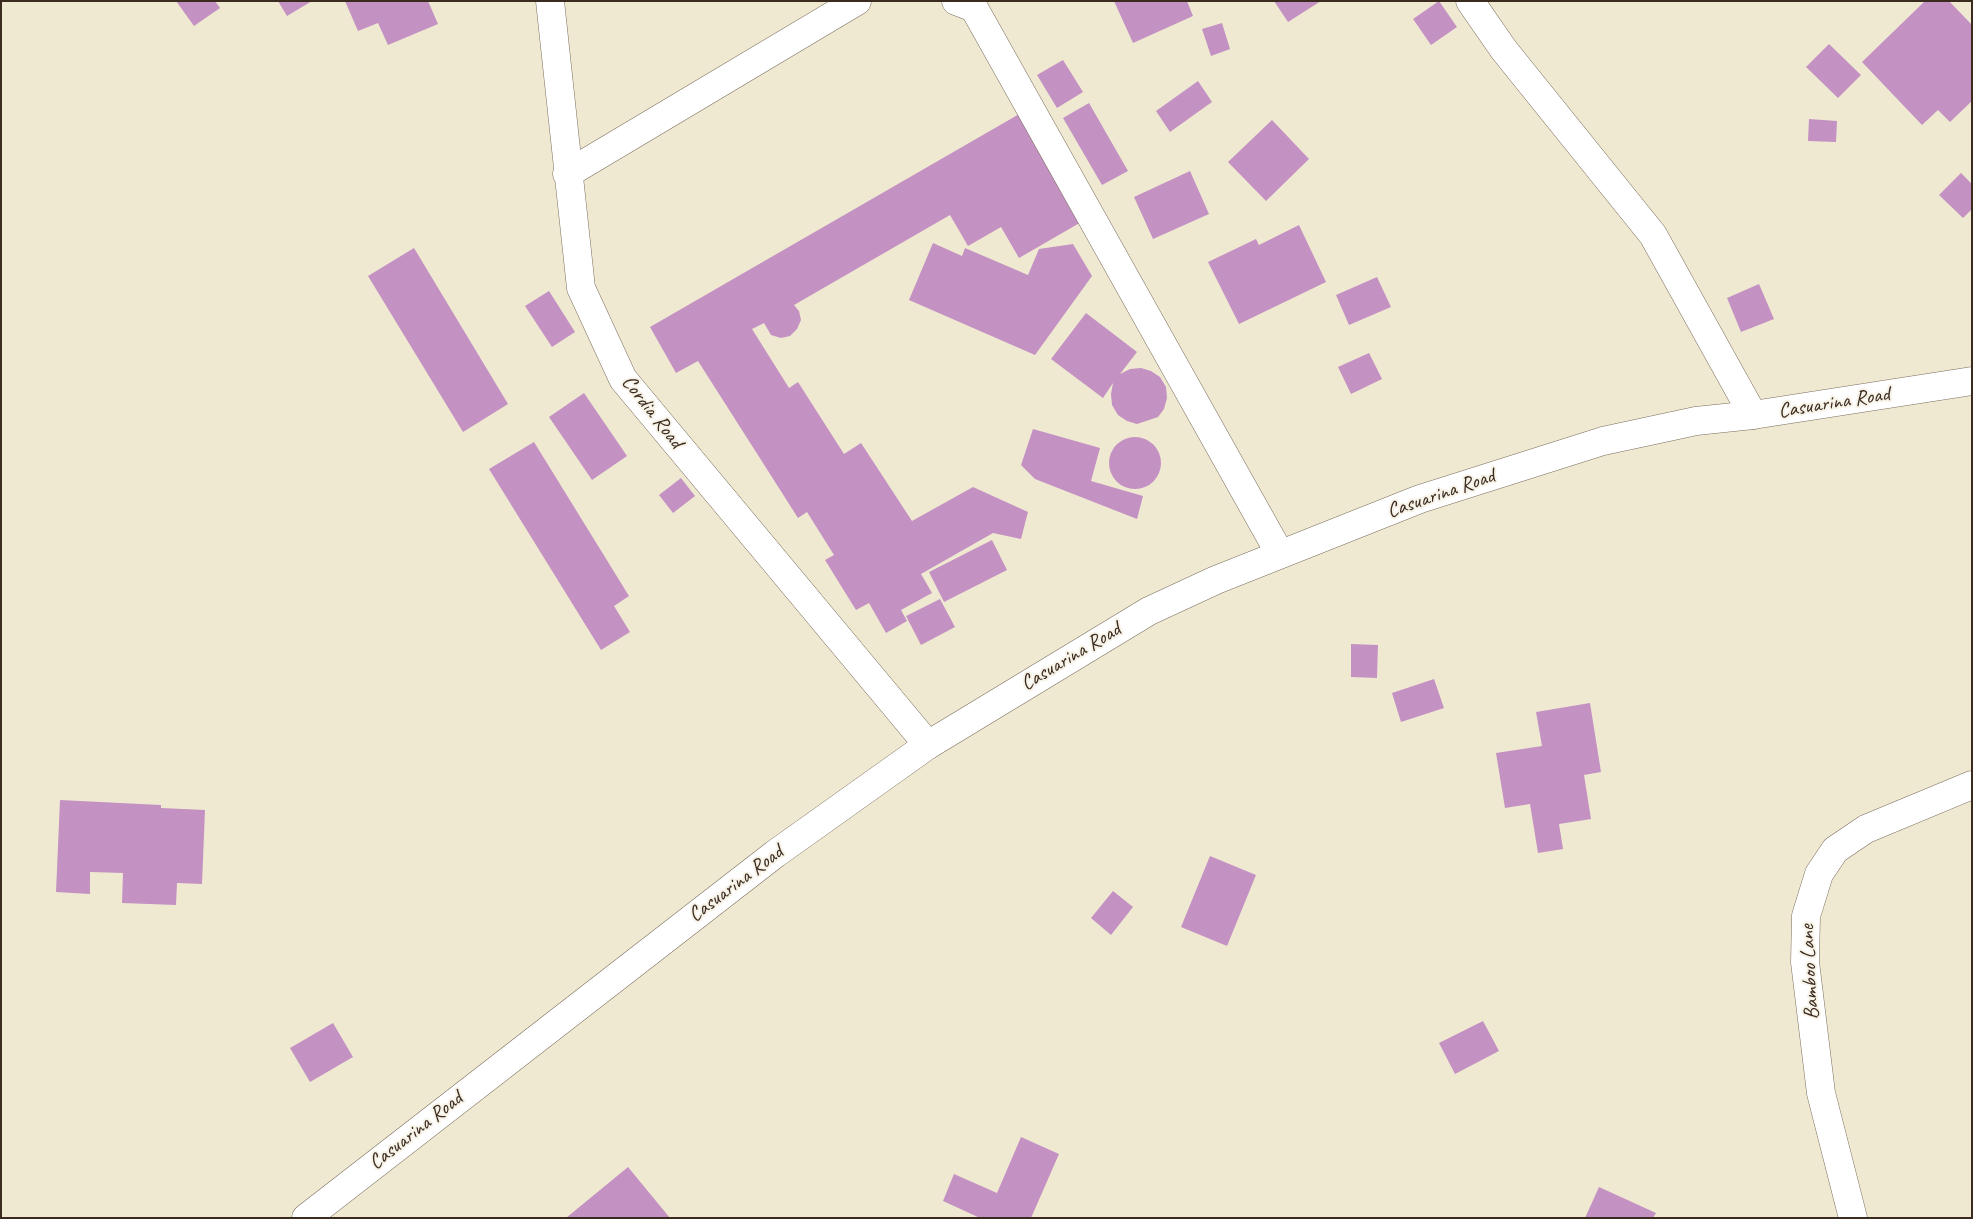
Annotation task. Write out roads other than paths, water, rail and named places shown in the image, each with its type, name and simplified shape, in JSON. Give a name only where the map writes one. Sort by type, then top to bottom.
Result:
[{"type":"street","name":"Cordia Road","points":[[550,1],[567,174],[581,288],[624,379],[928,745]]},
{"type":"street","points":[[567,174],[857,1]]},
{"type":"street","points":[[956,1],[974,8],[1280,554]]},
{"type":"street","points":[[1470,1],[1504,50],[1653,235],[1753,415]]},
{"type":"street","name":"Casuarina Road","points":[[306,1218],[775,854],[928,745],[1148,611],[1216,580],[1420,499],[1603,441],[1696,421],[1753,415],[1972,381]]},
{"type":"street","name":"Bamboo Lane","points":[[1853,1218],[1821,1093],[1804,962],[1806,916],[1819,874],[1835,850],[1866,829],[1972,785]]}]
